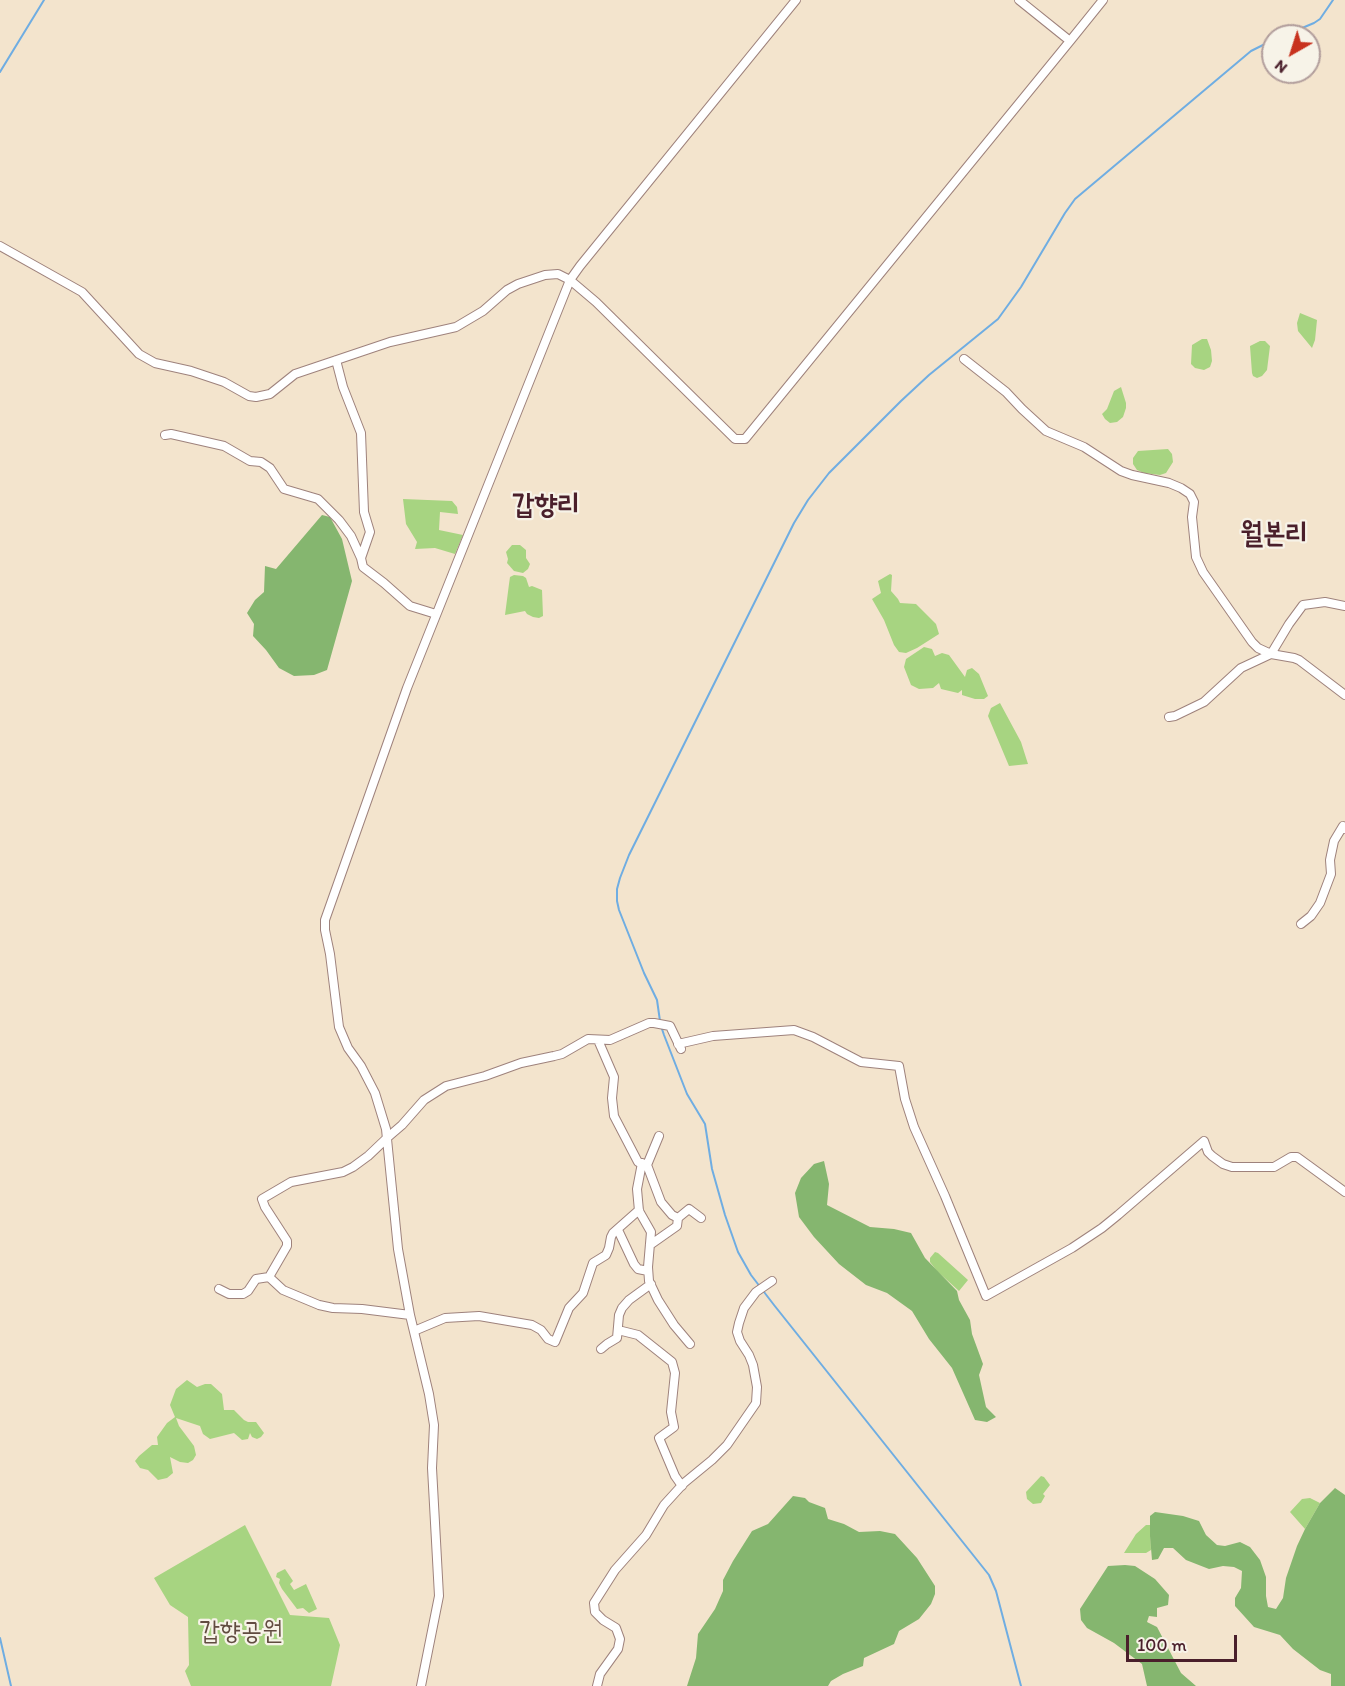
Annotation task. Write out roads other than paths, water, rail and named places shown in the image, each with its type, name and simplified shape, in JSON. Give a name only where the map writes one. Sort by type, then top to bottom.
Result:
[{"type":"street","points":[[421,1686],[439,1596],[432,1468],[434,1425],[395,1232],[388,1137],[375,1093],[361,1066],[348,1048],[339,1027],[325,920],[436,614],[570,280],[796,0]]},
{"type":"street","points":[[1019,0],[1070,41]]},
{"type":"street","points":[[0,246],[82,292],[139,354],[155,363],[191,370],[224,382],[249,396],[256,397],[270,394],[295,374],[390,342],[456,327],[483,310],[507,290],[532,278],[558,274],[570,280],[596,302],[735,439],[745,440],[1103,0]]},
{"type":"street","points":[[964,359],[1006,392],[1046,431],[1084,447],[1132,476],[1169,483],[1190,494],[1194,502],[1192,517],[1196,557],[1203,572],[1252,642],[1258,648],[1271,654],[1299,660],[1345,695]]},
{"type":"street","points":[[336,360],[343,387],[361,433],[364,512],[370,532],[362,558]]},
{"type":"street","points":[[165,435],[171,434],[225,446],[250,461],[261,462],[270,468],[284,489],[318,498],[339,520],[351,537],[362,558],[363,567],[410,606],[436,614]]},
{"type":"street","points":[[1169,717],[1204,702],[1241,668],[1271,654],[1288,624],[1303,605],[1325,602],[1345,606]]},
{"type":"street","points":[[1301,924],[1311,916],[1320,903],[1331,874],[1330,863],[1334,841],[1343,826],[1345,829]]},
{"type":"street","points":[[269,1277],[288,1244],[262,1199],[291,1182],[347,1170],[368,1156],[402,1125],[424,1100],[446,1086],[485,1076],[521,1063],[554,1056],[588,1039],[610,1040],[642,1025],[654,1023],[667,1025],[679,1046],[713,1036],[794,1030],[813,1036],[861,1062],[898,1066],[914,1127],[986,1296],[1072,1248],[1102,1228],[1204,1141],[1212,1156],[1232,1167],[1274,1167],[1291,1157],[1297,1157],[1345,1192]]},
{"type":"street","points":[[598,1040],[614,1077],[612,1098],[614,1116],[638,1162],[645,1164]]},
{"type":"street","points":[[659,1136],[637,1182],[639,1210],[650,1229],[648,1271],[651,1284],[664,1309],[690,1344]]},
{"type":"street","points":[[645,1164],[661,1202],[672,1215],[678,1218]]},
{"type":"street","points":[[650,1245],[677,1226],[678,1218],[689,1209],[701,1218]]},
{"type":"street","points":[[414,1330],[444,1318],[479,1316],[528,1324],[536,1327],[548,1339],[555,1342],[569,1308],[583,1293],[593,1263],[605,1256],[611,1237],[639,1210]]},
{"type":"street","points":[[618,1230],[634,1264],[638,1269],[648,1271]]},
{"type":"street","points":[[219,1289],[229,1294],[243,1294],[248,1291],[256,1279],[269,1277]]},
{"type":"street","points":[[269,1277],[283,1290],[319,1305],[410,1315]]},
{"type":"street","points":[[597,1686],[600,1674],[618,1649],[620,1639],[616,1628],[595,1612],[594,1603],[615,1570],[646,1535],[664,1505],[727,1445],[756,1402],[757,1387],[753,1365],[737,1332],[744,1308],[756,1292],[770,1283]]},
{"type":"street","points":[[601,1349],[617,1338],[619,1315],[622,1308],[651,1284]]},
{"type":"street","points":[[618,1330],[638,1335],[672,1362],[675,1373],[671,1412],[674,1427],[659,1438],[675,1476],[682,1486]]},
{"type":"waterway","points":[[0,72],[44,0]]},
{"type":"waterway","points":[[1312,24],[1320,19],[1333,0]]},
{"type":"waterway","points":[[660,1021],[657,1000],[619,910],[617,889],[620,878],[629,855],[794,523],[808,500],[829,473],[901,401],[998,319],[1021,287],[1075,199],[1251,51],[1261,46]]},
{"type":"waterway","points":[[661,1026],[687,1094],[705,1124],[712,1169],[738,1252],[751,1275],[774,1305],[989,1575],[996,1591],[1021,1686]]},
{"type":"waterway","points":[[0,1638],[11,1686]]},
{"type":"district","name":"갑향리","points":[[546,506]]},
{"type":"district","name":"월본리","points":[[1274,535]]},
{"type":"park label","name":"갑향공원","points":[[241,1632]]}]
